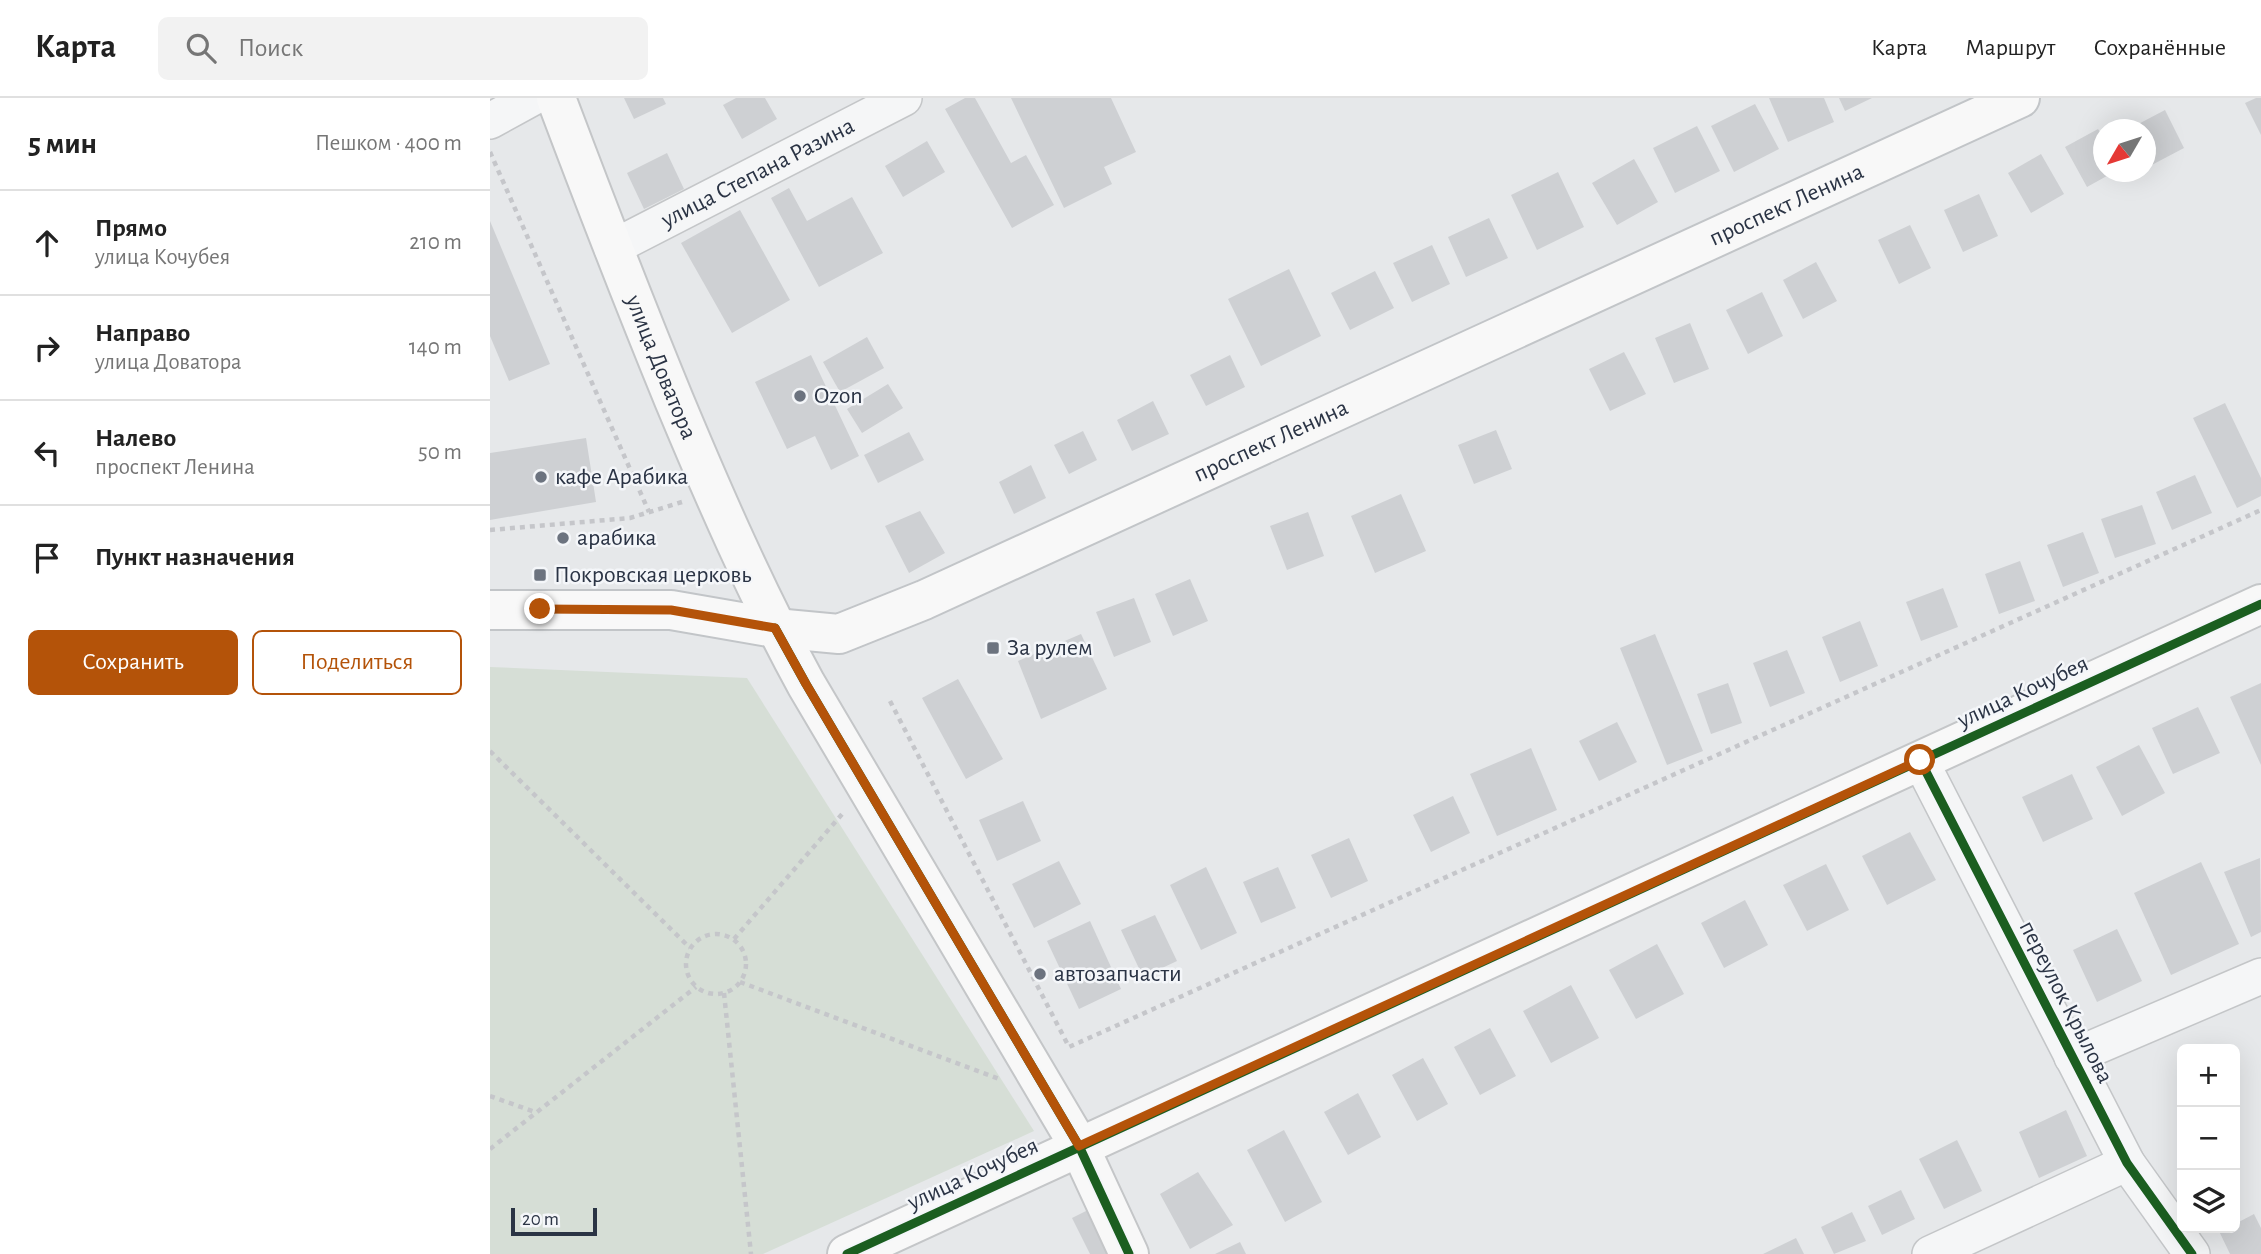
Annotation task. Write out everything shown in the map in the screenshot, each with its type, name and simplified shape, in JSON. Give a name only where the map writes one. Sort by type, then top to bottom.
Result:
[{"type":"street","points":[[490,121],[532,98]]},
{"type":"street","name":"улица Доватора","points":[[556,98],[612,248],[713,492],[775,628],[1079,1146],[1129,1254]]},
{"type":"street","name":"улица Степана Разина","points":[[612,248],[904,98]]},
{"type":"street","name":"проспект Ленина","points":[[490,610],[671,610],[775,628],[839,635],[924,600],[2020,98]]},
{"type":"street","name":"улица Кочубея","points":[[847,1254],[2261,604]]},
{"type":"street","name":"переулок Крылова","points":[[1920,760],[2127,1163],[2192,1254]]},
{"type":"street","points":[[2073,1057],[2261,976]]},
{"type":"street","points":[[1930,1254],[2127,1163]]},
{"type":"path","points":[[490,152],[649,512]]},
{"type":"path","points":[[490,530],[630,518],[713,492]]},
{"type":"path","points":[[890,701],[1069,1046],[2261,510]]},
{"type":"path","points":[[490,751],[690,948]]},
{"type":"path","points":[[734,939],[866,787]]},
{"type":"path","points":[[707,935],[725,935],[734,939],[745,955],[747,964],[740,982],[724,993],[705,992],[696,987],[685,968],[690,948],[697,940],[707,935]]},
{"type":"path","points":[[740,982],[1051,1098]]},
{"type":"path","points":[[490,1149],[696,987]]},
{"type":"path","points":[[724,993],[751,1254]]},
{"type":"path","points":[[490,1096],[536,1112]]},
{"type":"shaded area","points":[[490,667],[747,678],[1034,1131],[763,1254],[490,1254]]},
{"type":"building","points":[[624,98],[663,98],[666,104],[634,119]]},
{"type":"building","points":[[736,98],[765,98],[777,119],[742,139],[723,105]]},
{"type":"building","points":[[965,98],[975,98],[1011,163],[1026,155],[1054,205],[1012,228],[945,109]]},
{"type":"building","points":[[1011,98],[1111,98],[1136,152],[1104,167],[1112,184],[1064,208]]},
{"type":"building","points":[[1769,98],[1824,98],[1834,122],[1788,142]]},
{"type":"building","points":[[1839,98],[1872,98],[1845,111]]},
{"type":"building","points":[[2261,98],[2261,135],[2245,103]]},
{"type":"building","points":[[1755,104],[1779,149],[1734,172],[1711,126]]},
{"type":"building","points":[[2165,110],[2184,148],[2156,163],[2156,119],[2148,119]]},
{"type":"building","points":[[1697,126],[1720,171],[1675,193],[1653,148]]},
{"type":"building","points":[[2093,132],[2093,182],[2096,182],[2087,187],[2065,147]]},
{"type":"building","points":[[927,141],[945,172],[903,197],[885,166]]},
{"type":"building","points":[[667,153],[684,189],[644,209],[627,173]]},
{"type":"building","points":[[2041,154],[2064,194],[2031,213],[2008,173]]},
{"type":"building","points":[[1634,159],[1658,202],[1617,225],[1592,183]]},
{"type":"building","points":[[1558,172],[1584,227],[1537,250],[1511,195]]},
{"type":"building","points":[[789,188],[807,221],[852,197],[883,253],[819,287],[771,198]]},
{"type":"building","points":[[1979,194],[1998,236],[1963,252],[1944,210]]},
{"type":"building","points":[[740,210],[790,300],[732,333],[681,243]]},
{"type":"building","points":[[1489,218],[1508,258],[1466,277],[1448,237]]},
{"type":"building","points":[[490,221],[550,364],[509,381],[490,336]]},
{"type":"building","points":[[1910,225],[1931,268],[1899,284],[1878,240]]},
{"type":"building","points":[[1432,245],[1450,284],[1412,302],[1393,263]]},
{"type":"building","points":[[1816,262],[1837,301],[1803,319],[1783,280]]},
{"type":"building","points":[[1289,269],[1321,336],[1261,366],[1228,299]]},
{"type":"building","points":[[1375,271],[1394,308],[1350,330],[1331,293]]},
{"type":"building","points":[[1762,292],[1783,336],[1748,354],[1726,310]]},
{"type":"building","points":[[1690,323],[1709,369],[1674,383],[1655,338]]},
{"type":"building","points":[[867,337],[884,368],[840,392],[823,362]]},
{"type":"building","points":[[1624,352],[1646,394],[1610,411],[1589,369]]},
{"type":"building","points":[[811,355],[859,456],[831,470],[815,436],[787,449],[755,382]]},
{"type":"building","points":[[1230,355],[1245,387],[1206,406],[1190,375]]},
{"type":"building","points":[[888,384],[903,408],[862,433],[847,409]]},
{"type":"building","points":[[1153,401],[1169,434],[1132,451],[1117,420]]},
{"type":"building","points":[[2225,403],[2261,478],[2261,496],[2237,508],[2193,418]]},
{"type":"building","points":[[1496,430],[1512,469],[1474,484],[1458,445]]},
{"type":"building","points":[[1083,431],[1097,460],[1069,474],[1054,445]]},
{"type":"building","points":[[909,432],[924,460],[878,483],[864,455]]},
{"type":"building","name":"кафе Арабика","points":[[586,438],[596,502],[490,520],[490,453]]},
{"type":"building","points":[[1031,465],[1046,498],[1014,514],[999,482]]},
{"type":"building","points":[[2195,475],[2212,513],[2172,530],[2156,492]]},
{"type":"building","points":[[1401,494],[1426,551],[1375,573],[1351,516]]},
{"type":"building","points":[[2142,505],[2156,544],[2115,558],[2101,519]]},
{"type":"building","points":[[920,511],[945,553],[909,573],[885,526]]},
{"type":"building","points":[[1308,512],[1324,556],[1287,570],[1270,526]]},
{"type":"building","points":[[2083,532],[2099,573],[2063,587],[2047,545]]},
{"type":"building","points":[[2020,561],[2035,601],[1999,614],[1985,574]]},
{"type":"building","points":[[1190,579],[1208,621],[1173,636],[1155,594]]},
{"type":"building","points":[[1943,588],[1958,627],[1921,641],[1906,602]]},
{"type":"building","points":[[1134,598],[1151,642],[1114,657],[1096,612]]},
{"type":"building","points":[[1860,621],[1878,666],[1840,682],[1822,637]]},
{"type":"building","points":[[1081,634],[1107,689],[1041,719],[1018,661]]},
{"type":"building","points":[[1655,634],[1703,751],[1667,765],[1620,648]]},
{"type":"building","points":[[1787,650],[1805,693],[1770,707],[1753,663]]},
{"type":"building","points":[[958,679],[1003,759],[966,779],[922,698]]},
{"type":"building","points":[[1728,683],[1742,723],[1711,734],[1697,694]]},
{"type":"building","points":[[2261,683],[2261,765],[2230,697]]},
{"type":"building","points":[[2198,707],[2220,753],[2173,774],[2152,728]]},
{"type":"building","points":[[1617,722],[1637,762],[1599,781],[1579,741]]},
{"type":"building","points":[[2139,745],[2165,793],[2122,816],[2096,767]]},
{"type":"building","points":[[1531,748],[1557,810],[1497,836],[1470,774]]},
{"type":"building","points":[[2072,774],[2093,819],[2043,842],[2022,797]]},
{"type":"building","points":[[1453,796],[1470,833],[1431,852],[1413,815]]},
{"type":"building","points":[[1023,801],[1041,841],[997,861],[979,820]]},
{"type":"building","points":[[1910,832],[1936,880],[1887,905],[1862,856]]},
{"type":"building","points":[[1349,838],[1368,881],[1331,898],[1311,855]]},
{"type":"building","points":[[2260,858],[2261,932],[2251,937],[2224,872]]},
{"type":"building","points":[[1059,861],[1081,904],[1034,928],[1012,884]]},
{"type":"building","points":[[2201,862],[2239,944],[2171,975],[2134,893]]},
{"type":"building","points":[[1826,864],[1849,910],[1807,931],[1783,885]]},
{"type":"building","points":[[1206,867],[1237,933],[1201,950],[1170,885]]},
{"type":"building","points":[[1278,867],[1296,908],[1261,923],[1243,882]]},
{"type":"building","points":[[1745,900],[1768,945],[1724,968],[1701,923]]},
{"type":"building","points":[[1155,915],[1177,961],[1143,977],[1121,930]]},
{"type":"building","points":[[1090,921],[1121,989],[1079,1009],[1047,941]]},
{"type":"building","points":[[2117,929],[2142,981],[2097,1002],[2073,950]]},
{"type":"building","points":[[1657,944],[1684,994],[1636,1019],[1609,970]]},
{"type":"building","points":[[1571,985],[1599,1038],[1551,1063],[1523,1011]]},
{"type":"building","points":[[1490,1028],[1516,1076],[1480,1095],[1454,1047]]},
{"type":"building","points":[[1423,1058],[1448,1104],[1417,1121],[1392,1075]]},
{"type":"building","points":[[1358,1093],[1381,1137],[1348,1155],[1324,1112]]},
{"type":"building","points":[[2066,1110],[2087,1156],[2039,1178],[2019,1132]]},
{"type":"building","points":[[1284,1130],[1322,1202],[1285,1222],[1247,1150]]},
{"type":"building","points":[[1957,1140],[1982,1191],[1944,1209],[1919,1159]]},
{"type":"building","points":[[1198,1172],[1233,1225],[1190,1249],[1160,1194]]},
{"type":"building","points":[[1901,1190],[1915,1219],[1882,1235],[1868,1206]]},
{"type":"building","points":[[1090,1209],[1112,1254],[1090,1254],[1072,1218]]},
{"type":"building","points":[[1852,1212],[1866,1241],[1834,1254],[1821,1227]]},
{"type":"building","points":[[2254,1214],[2261,1228],[2261,1254],[2230,1254],[2220,1233],[2240,1233],[2240,1221]]},
{"type":"building","points":[[1796,1238],[1804,1254],[1763,1254]]},
{"type":"building","points":[[1240,1242],[1246,1254],[1215,1254]]},
{"type":"cycle path","points":[[847,1254],[2261,604]]},
{"type":"cycle path","points":[[775,628],[1079,1146],[1129,1254]]},
{"type":"cycle path","points":[[1920,760],[2127,1163],[2192,1254]]},
{"type":"place","name":"Ozon","points":[[800,396]]},
{"type":"place","name":"кафе Арабика","points":[[541,477]]},
{"type":"place","name":"арабика","points":[[563,538]]},
{"type":"place","name":"Покровская церковь","points":[[540,575]]},
{"type":"place","name":"За рулем","points":[[993,648]]},
{"type":"place","name":"автозапчасти","points":[[1040,974]]},
{"type":"route","points":[[540,609],[671,610],[775,628],[1079,1146],[1920,760]]}]
